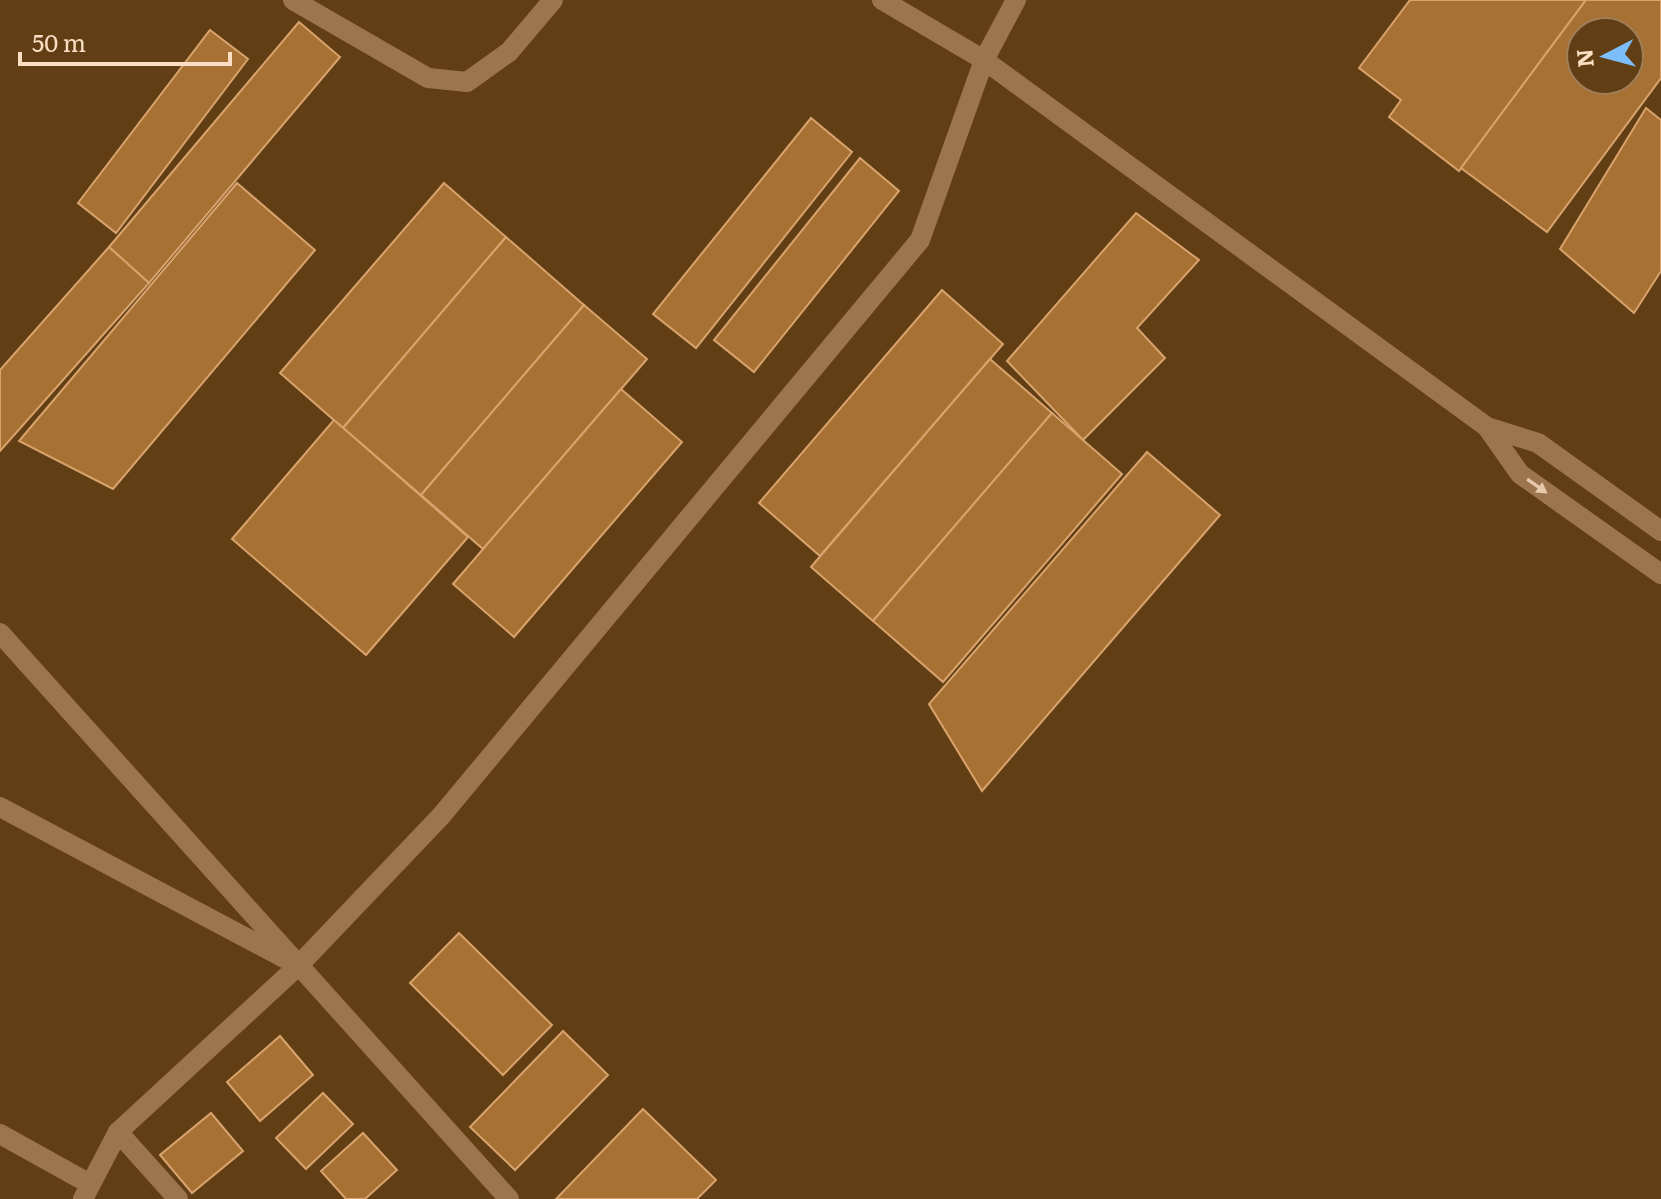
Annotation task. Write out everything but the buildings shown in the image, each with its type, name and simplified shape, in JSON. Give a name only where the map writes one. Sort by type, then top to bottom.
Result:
[{"type":"street","points":[[293,0],[428,78],[467,82],[509,52],[553,0]]},
{"type":"street","points":[[882,0],[984,60],[1487,427],[1538,443],[1661,531]]},
{"type":"street","points":[[0,1134],[86,1192],[118,1132],[298,966],[441,816],[920,240],[984,60],[1016,0]]},
{"type":"street","points":[[1487,427],[1520,474],[1661,574]]},
{"type":"street","points":[[0,633],[509,1199]]},
{"type":"street","points":[[0,807],[298,966]]},
{"type":"street","points":[[118,1132],[178,1199]]}]
